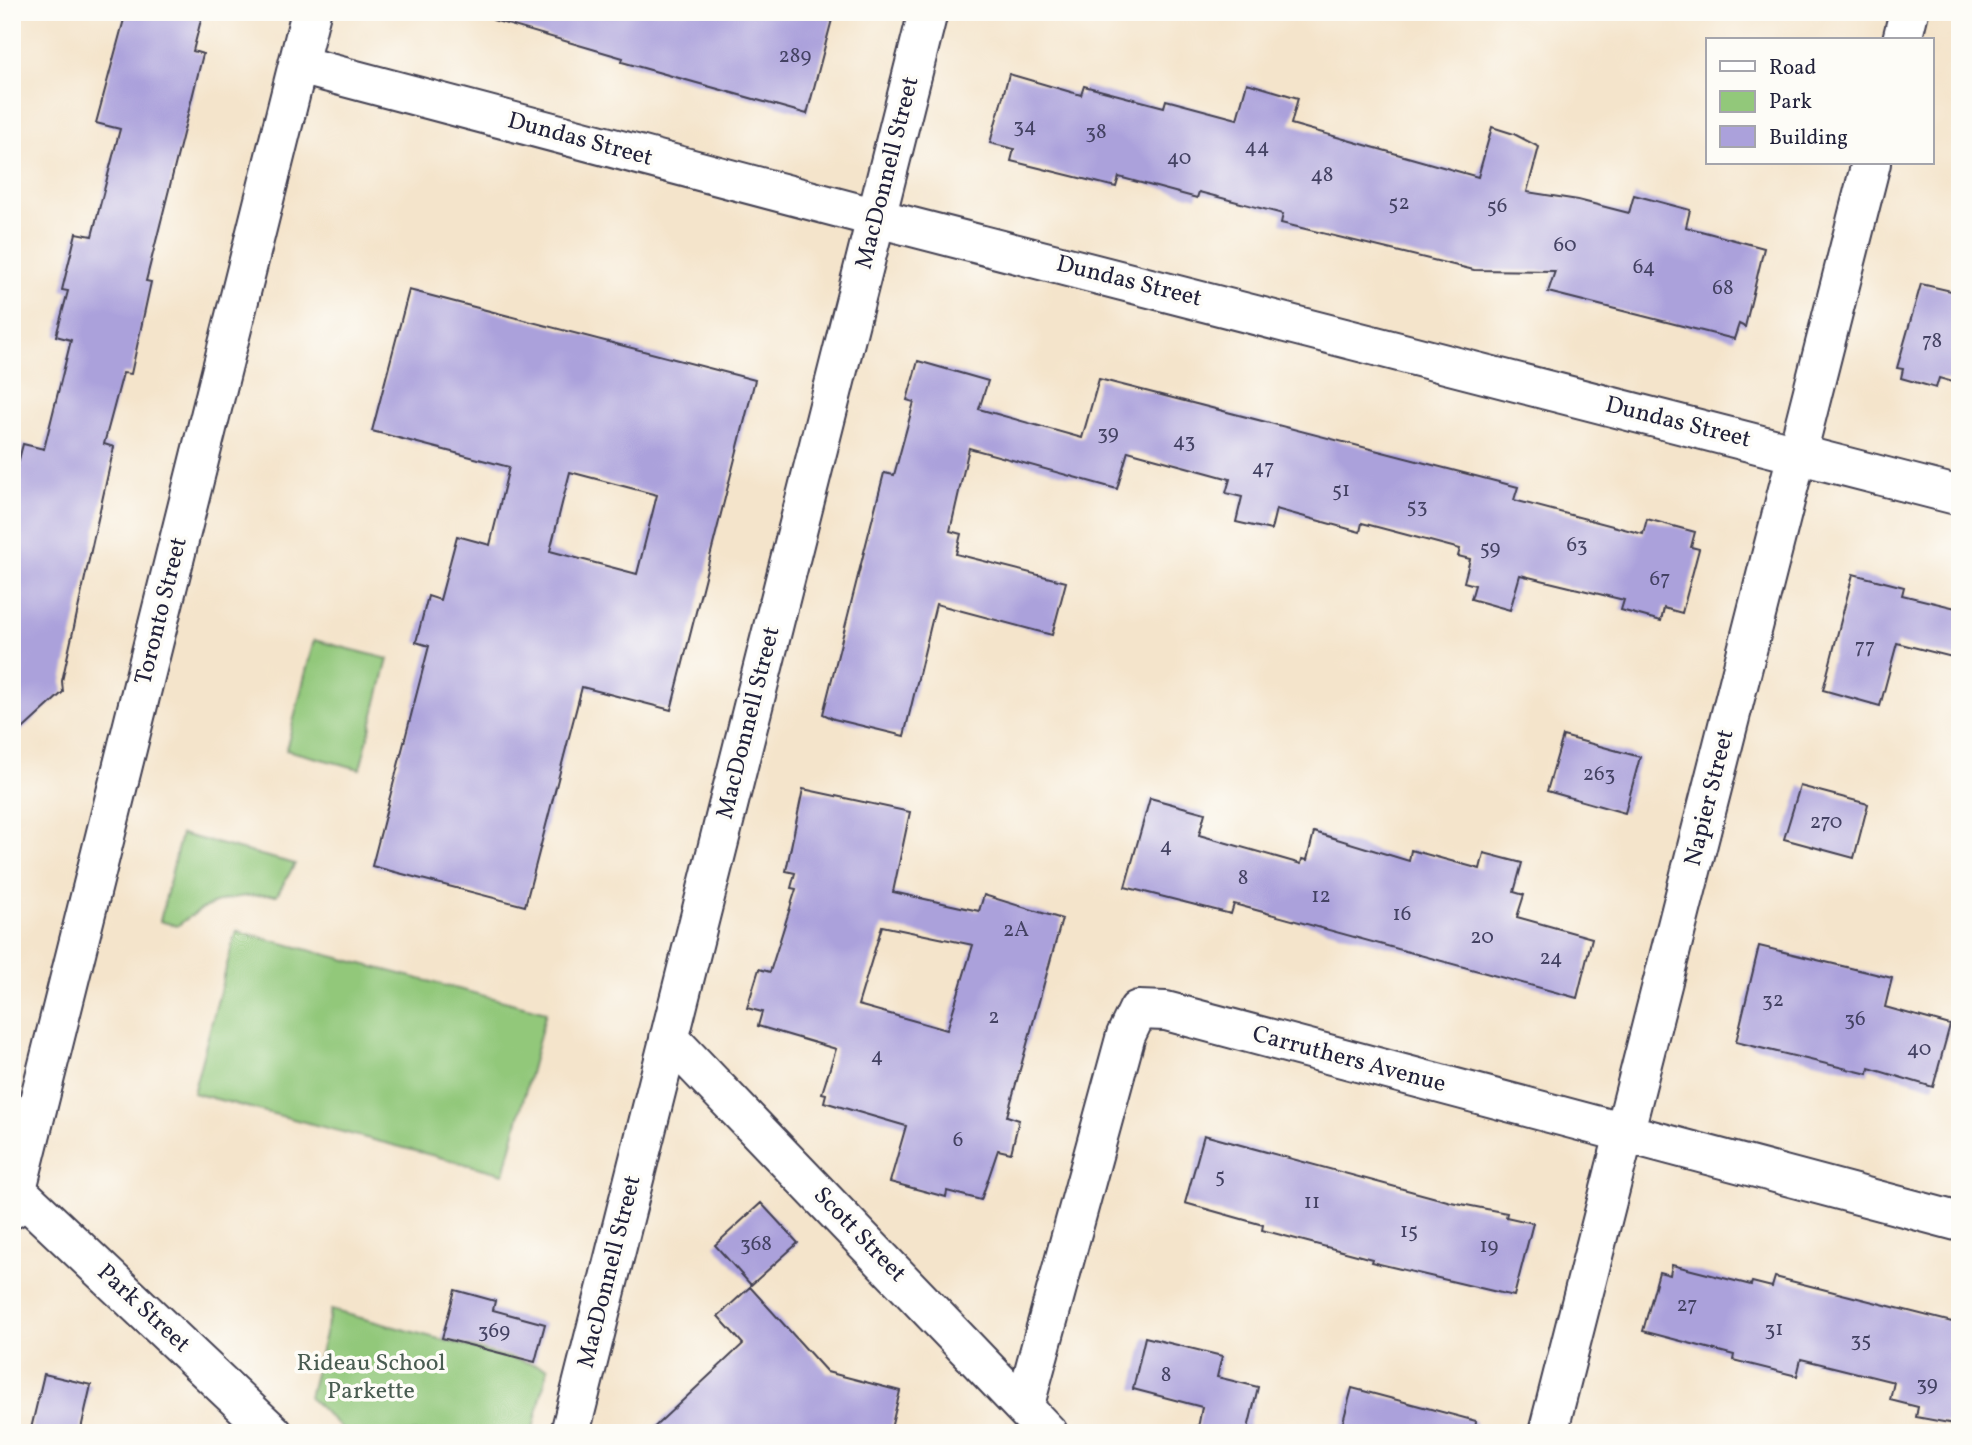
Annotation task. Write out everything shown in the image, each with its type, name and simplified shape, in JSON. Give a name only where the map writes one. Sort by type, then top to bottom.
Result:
[{"type":"street","name":"Toronto Street","points":[[14,1195],[311,12]]},
{"type":"street","name":"MacDonnell Street","points":[[570,1433],[928,12]]},
{"type":"street","points":[[1902,38],[1909,12]]},
{"type":"street","name":"Dundas Street","points":[[299,65],[877,218],[1960,496]]},
{"type":"street","name":"Napier Street","points":[[1548,1433],[1871,164]]},
{"type":"street","name":"Carruthers Avenue","points":[[1036,1420],[1126,1035],[1138,1010],[1166,1011],[1960,1222]]},
{"type":"street","name":"Scott Street","points":[[669,1038],[1036,1420]]},
{"type":"street","name":"Park Street","points":[[14,1195],[273,1433]]},
{"type":"green space","points":[[314,640],[388,659],[360,769],[286,750]]},
{"type":"green space","points":[[181,834],[295,864],[277,895],[224,900],[201,910],[177,926],[160,921]]},
{"type":"green space","points":[[236,931],[546,1012],[504,1174],[193,1093]]},
{"type":"green space","name":"Rideau School Parkette","points":[[331,1310],[548,1368],[532,1433],[346,1433],[309,1397]]},
{"type":"building","points":[[126,12],[203,12],[193,51],[203,54],[146,281],[151,282],[131,374],[123,373],[104,444],[114,447],[62,681],[63,692],[12,739],[12,487],[23,444],[44,449],[71,340],[56,336],[68,291],[62,290],[76,233],[92,236],[120,129],[96,123]]},
{"type":"building","points":[[494,12],[834,12],[807,114],[622,62],[623,58],[493,20]]},
{"type":"building","points":[[1009,74],[1081,95],[1084,86],[1164,107],[1166,100],[1237,119],[1247,83],[1298,98],[1291,124],[1478,177],[1492,127],[1514,134],[1539,147],[1527,192],[1578,200],[1629,213],[1634,195],[1690,210],[1686,227],[1764,248],[1745,327],[1739,324],[1734,339],[1548,292],[1555,271],[1474,270],[1281,223],[1283,214],[1199,192],[1197,198],[1119,177],[1116,187],[1011,161],[1014,149],[990,143]]},
{"type":"building","points":[[1921,284],[1960,293],[1960,384],[1939,378],[1936,388],[1901,378],[1903,369],[1897,368]]},
{"type":"building","points":[[409,290],[755,380],[671,710],[582,687],[525,906],[372,866],[429,646],[416,642],[428,596],[440,600],[457,536],[490,545],[509,467],[372,431]],"holes":[[[570,472],[657,495],[637,574],[550,551]]]},
{"type":"building","points":[[918,361],[988,381],[979,409],[1082,438],[1099,379],[1518,487],[1514,500],[1643,534],[1647,519],[1695,532],[1691,547],[1699,549],[1682,613],[1664,608],[1661,621],[1621,610],[1624,600],[1520,575],[1510,610],[1471,599],[1475,585],[1464,582],[1470,559],[1458,556],[1460,549],[1362,523],[1360,532],[1276,509],[1271,530],[1236,522],[1242,497],[1226,493],[1230,479],[1128,451],[1117,489],[969,448],[950,531],[961,534],[956,554],[1066,582],[1052,635],[936,604],[904,736],[834,719],[823,714],[884,473],[894,475],[914,402],[907,400]]},
{"type":"building","points":[[1853,574],[1904,587],[1902,595],[1960,609],[1960,659],[1897,643],[1880,706],[1823,690]]},
{"type":"building","points":[[1563,736],[1640,757],[1625,813],[1547,791]]},
{"type":"building","points":[[1800,786],[1868,804],[1854,858],[1784,839]]},
{"type":"building","points":[[803,789],[910,812],[893,892],[979,911],[984,895],[1062,919],[1007,1116],[1019,1120],[1011,1153],[998,1150],[981,1200],[947,1191],[946,1197],[890,1182],[906,1126],[824,1102],[826,1094],[822,1093],[836,1049],[758,1026],[762,1012],[747,1008],[759,969],[770,972],[796,889],[791,888],[795,873],[786,871]],"holes":[[[882,926],[973,945],[947,1030],[858,1005]]]},
{"type":"building","points":[[1150,798],[1205,813],[1199,835],[1301,864],[1302,859],[1307,860],[1314,832],[1409,861],[1411,850],[1480,869],[1484,853],[1522,863],[1514,892],[1524,895],[1517,917],[1592,938],[1577,998],[1234,904],[1231,914],[1125,887]]},
{"type":"building","points":[[1759,946],[1892,978],[1885,1007],[1950,1025],[1933,1087],[1869,1068],[1868,1074],[1736,1042]]},
{"type":"building","points":[[1204,1135],[1451,1202],[1507,1213],[1506,1217],[1533,1223],[1514,1296],[1371,1262],[1372,1259],[1262,1230],[1263,1225],[1185,1203]]},
{"type":"building","points":[[761,1203],[798,1243],[751,1285],[715,1245]]},
{"type":"building","points":[[1672,1265],[1751,1285],[1752,1282],[1772,1287],[1775,1277],[1960,1324],[1960,1425],[1916,1417],[1918,1407],[1890,1400],[1894,1382],[1801,1359],[1797,1376],[1733,1360],[1734,1355],[1643,1331],[1659,1272],[1670,1275]]},
{"type":"building","points":[[750,1287],[827,1372],[900,1391],[890,1433],[648,1433],[743,1344],[718,1316]]},
{"type":"building","points":[[455,1290],[495,1301],[493,1310],[545,1324],[535,1362],[442,1338]]},
{"type":"building","points":[[1145,1337],[1222,1356],[1217,1377],[1258,1387],[1247,1433],[1197,1433],[1202,1407],[1133,1389]]},
{"type":"building","points":[[44,1374],[91,1385],[80,1433],[30,1433]]},
{"type":"building","points":[[1352,1388],[1476,1421],[1475,1433],[1340,1433]]}]
